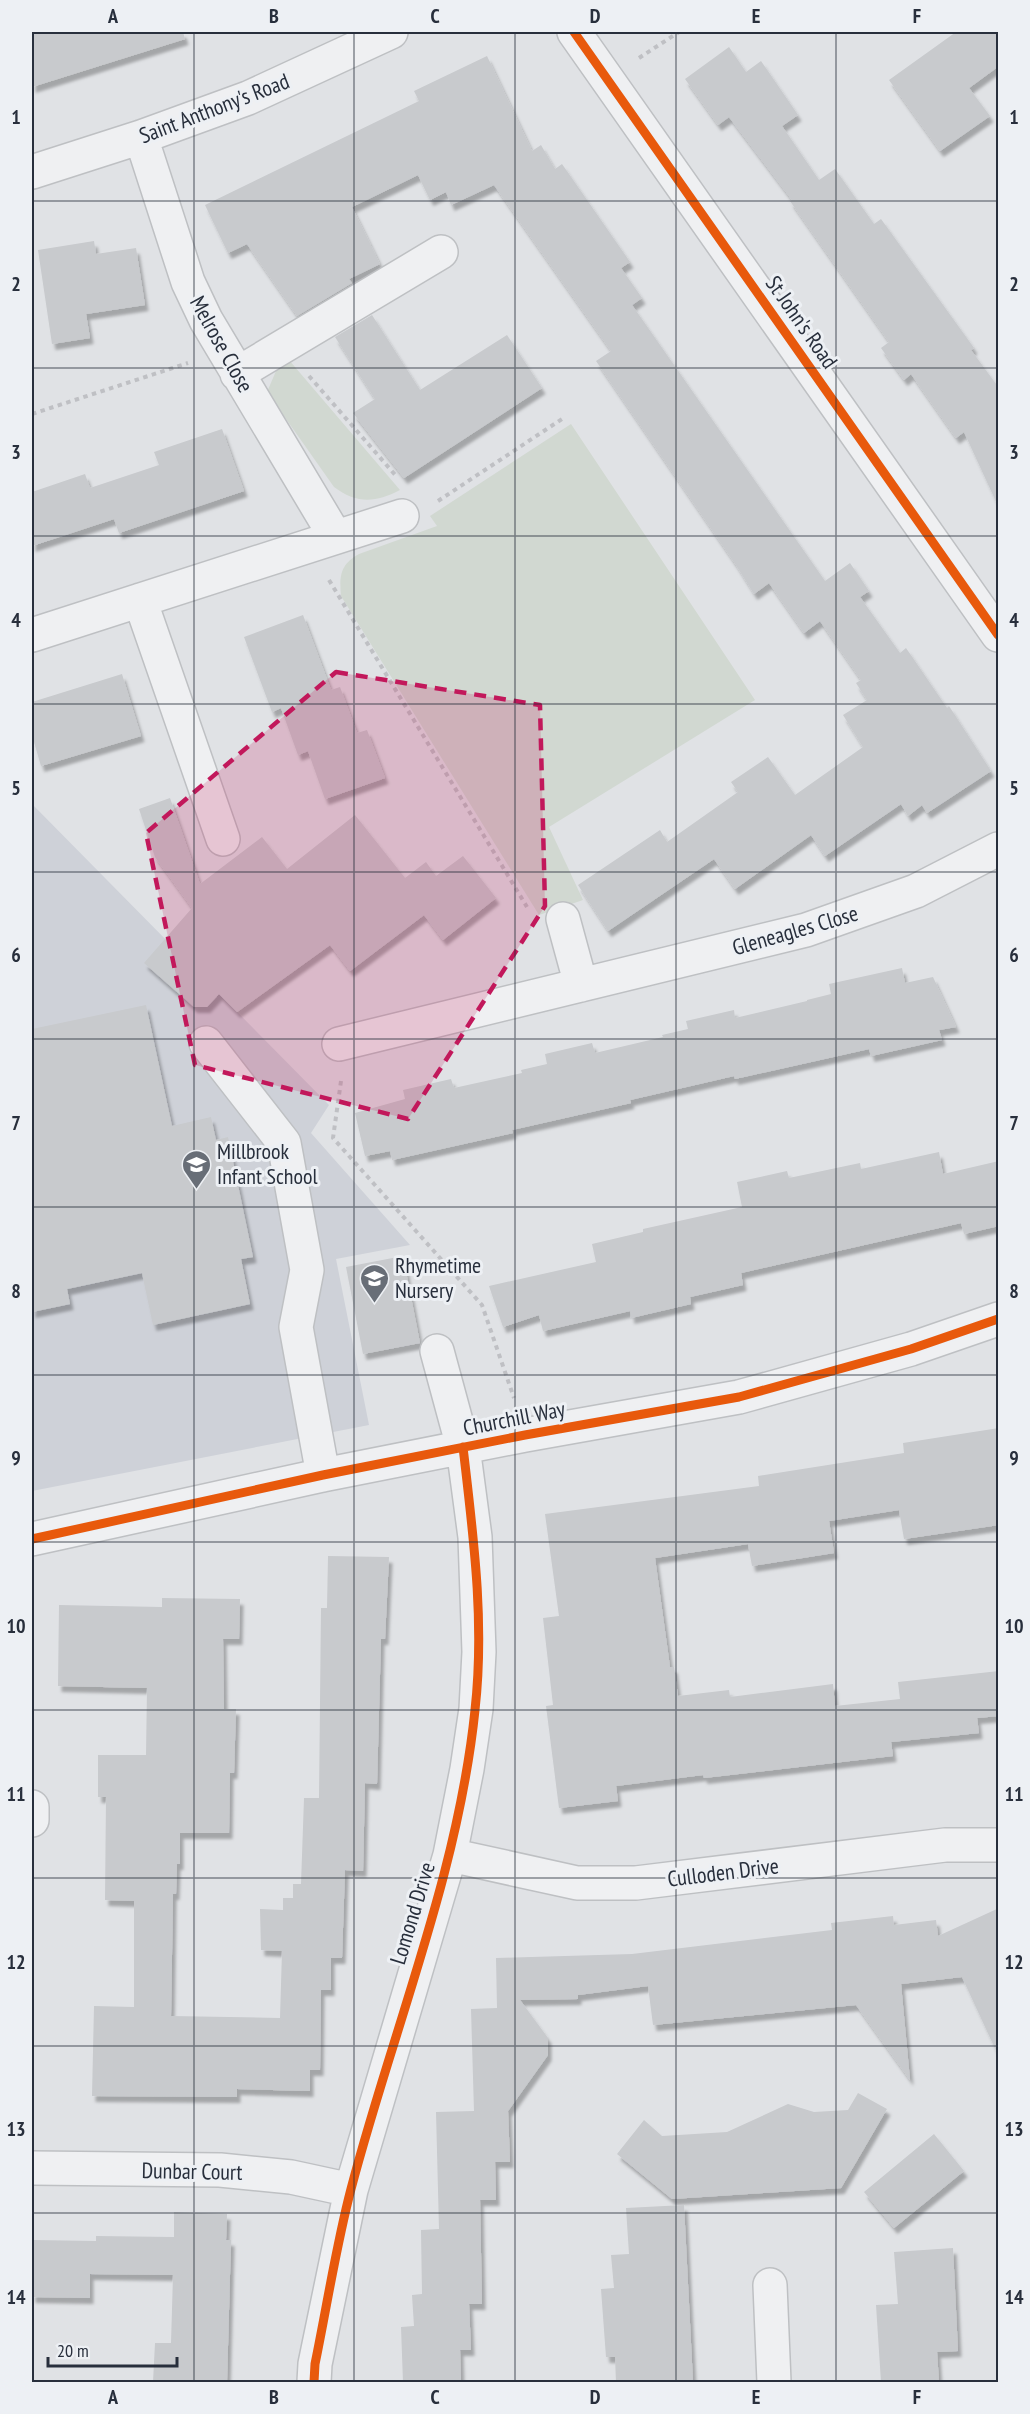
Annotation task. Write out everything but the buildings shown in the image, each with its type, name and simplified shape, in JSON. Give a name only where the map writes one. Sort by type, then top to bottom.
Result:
[{"type":"street","name":"Saint Anthony's Road","points":[[32,172],[141,137],[248,98],[392,32]]},
{"type":"street","name":"St John's Road","points":[[574,32],[999,635]]},
{"type":"street","name":"Melrose Close","points":[[141,137],[188,282],[322,541]]},
{"type":"street","points":[[230,363],[284,347],[441,252]]},
{"type":"street","points":[[32,635],[417,511]]},
{"type":"street","points":[[140,600],[223,838]]},
{"type":"street","name":"Gleneagles Close","points":[[339,1044],[806,930],[908,894],[999,849]]},
{"type":"street","points":[[563,919],[581,985]]},
{"type":"street","points":[[206,1043],[284,1143],[306,1270],[296,1327],[323,1475]]},
{"type":"street","name":"Churchill Way","points":[[32,1539],[323,1475],[739,1397],[911,1349],[999,1319]]},
{"type":"street","name":"Lomond Drive","points":[[314,2382],[315,2364],[351,2190],[450,1855],[476,1709],[479,1652],[475,1537],[463,1447],[437,1351]]},
{"type":"street","points":[[32,1807],[32,1820]]},
{"type":"street","name":"Culloden Drive","points":[[450,1855],[577,1883],[600,1884],[648,1882],[945,1845],[999,1845]]},
{"type":"street","name":"Dunbar Court","points":[[32,2168],[230,2170],[291,2177],[351,2190]]},
{"type":"street","points":[[770,2284],[774,2382]]},
{"type":"path","points":[[636,60],[679,32]]},
{"type":"path","points":[[284,347],[402,484]]},
{"type":"path","points":[[32,414],[230,363]]},
{"type":"path","points":[[417,511],[565,417]]},
{"type":"path","points":[[322,541],[535,920],[561,913],[563,919]]},
{"type":"path","points":[[339,1044],[343,1070],[333,1138],[482,1305],[515,1398]]},
{"type":"highlighted area","points":[[336,672],[540,705],[545,906],[408,1119],[195,1065],[146,833]]},
{"type":"shaded area","points":[[289,360],[400,490],[366,500],[342,493],[334,487],[267,392],[276,371]]},
{"type":"shaded area","points":[[571,424],[755,700],[549,827],[583,900],[539,915],[341,596],[340,582],[342,571],[353,558],[437,526],[430,516]]},
{"type":"shaded area","name":"Millbrook Infant School","points":[[32,804],[329,1105],[311,1133],[410,1245],[336,1259],[369,1425],[32,1491]]},
{"type":"cycle path","points":[[574,32],[998,635]]},
{"type":"cycle path","points":[[32,1539],[323,1475],[525,1435],[739,1397],[911,1349],[998,1319]]},
{"type":"cycle path","points":[[314,2382],[315,2364],[336,2254],[351,2189],[439,1892],[467,1771],[475,1710],[479,1644],[476,1578],[463,1447]]},
{"type":"place","name":"Millbrook Infant School","points":[[196,1190]]},
{"type":"place","name":"Rhymetime Nursery","points":[[374,1304]]}]
